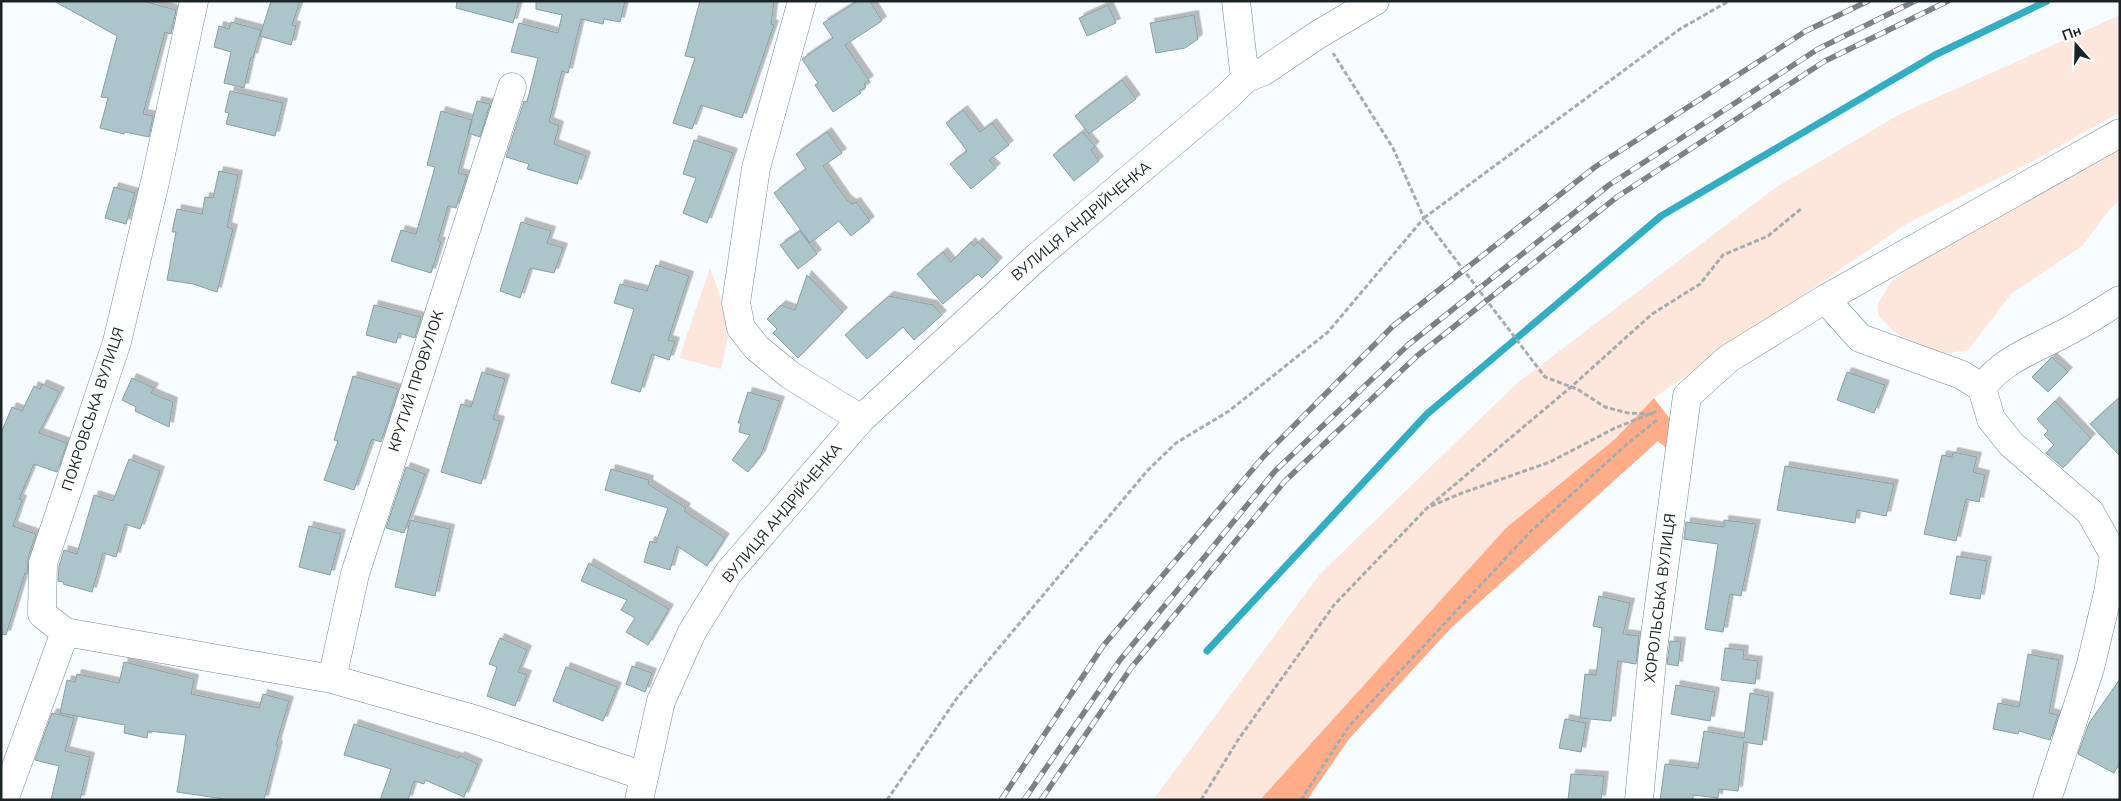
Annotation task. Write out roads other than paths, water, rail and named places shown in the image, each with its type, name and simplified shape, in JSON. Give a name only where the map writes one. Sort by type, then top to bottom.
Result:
[{"type":"street","name":"ПОКРОВСЬКА ВУЛИЦЯ","points":[[65,632],[42,614],[43,563],[117,342],[153,190],[194,1]]},
{"type":"street","points":[[802,1],[756,168],[736,303],[741,328],[757,348],[790,375],[861,419]]},
{"type":"street","points":[[1236,1],[1245,79]]},
{"type":"street","name":"ВУЛИЦЯ АНДРІЙЧЕНКА","points":[[641,788],[661,701],[696,625],[729,572],[861,419],[1038,256],[1228,96],[1245,79],[1264,70],[1319,34],[1375,1]]},
{"type":"street","name":"КРУТИЙ ПРОВУЛОК","points":[[332,679],[355,574],[512,87]]},
{"type":"street","points":[[2047,800],[2090,668],[2108,593],[2114,555],[2090,512],[2011,444],[1991,419],[1982,388],[1962,375],[1860,338],[1825,299],[2120,134]]},
{"type":"street","name":"ХОРОЛЬСЬКА ВУЛИЦЯ","points":[[1639,800],[1653,650],[1687,396],[1728,359],[1825,299]]},
{"type":"street","points":[[1982,388],[1990,376],[2003,366],[2074,328],[2120,300]]},
{"type":"street","points":[[4,800],[65,632],[332,679],[477,720],[641,788]]},
{"type":"waterway","points":[[1207,651],[1427,414],[1661,216],[1935,55],[2047,1]]},
{"type":"railway","points":[[1001,800],[1103,646],[1264,456],[1393,326],[1595,167],[1806,31],[1868,1]]},
{"type":"railway","points":[[1024,800],[1120,660],[1275,471],[1408,345],[1609,185],[1818,49],[1915,1]]},
{"type":"railway","points":[[1041,800],[1131,668],[1285,481],[1417,356],[1617,197],[1825,61],[1948,1]]}]
